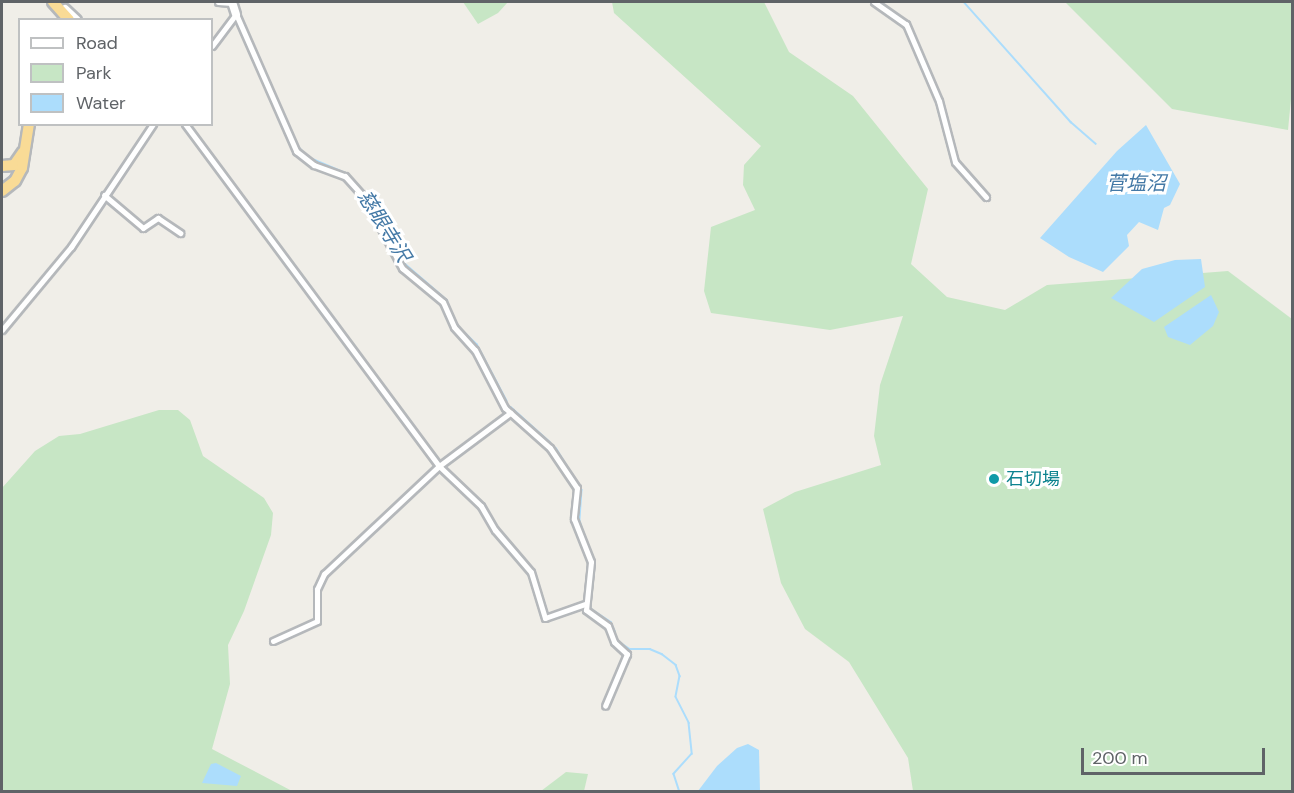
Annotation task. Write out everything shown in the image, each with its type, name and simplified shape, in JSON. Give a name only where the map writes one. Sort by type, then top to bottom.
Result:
[{"type":"highway","points":[[55,2],[67,18]]},
{"type":"highway","points":[[2,191],[18,176],[28,140],[29,126]]},
{"type":"highway","points":[[2,166],[18,161],[28,140]]},
{"type":"street","points":[[55,2],[75,18]]},
{"type":"street","points":[[218,2],[232,2],[296,152],[314,165],[345,176],[364,196],[396,260],[443,302],[454,327],[475,350],[510,413],[550,448],[577,488],[574,519],[591,562],[585,604],[589,614],[610,629],[614,642],[627,654],[605,706]]},
{"type":"street","points":[[874,2],[906,24],[939,101],[955,162],[986,197]]},
{"type":"street","points":[[213,45],[236,14]]},
{"type":"street","points":[[2,330],[71,247],[152,126]]},
{"type":"street","points":[[186,126],[439,466],[481,506],[495,531],[531,572],[545,618],[585,604]]},
{"type":"street","points":[[104,195],[143,228],[158,218],[180,233]]},
{"type":"street","points":[[273,641],[316,621],[317,589],[324,574],[439,466],[510,413]]},
{"type":"green space","points":[[463,2],[508,2],[498,13],[478,24]]},
{"type":"green space","points":[[612,2],[764,2],[789,52],[853,96],[928,189],[911,264],[947,297],[1005,310],[1047,285],[1228,271],[1292,319],[1292,791],[913,791],[908,758],[849,662],[805,629],[781,583],[763,509],[795,492],[881,465],[874,436],[880,385],[903,316],[830,330],[711,313],[704,291],[711,227],[755,210],[743,185],[744,165],[761,146],[614,13]]},
{"type":"green space","points":[[1065,2],[1292,2],[1292,89],[1288,130],[1172,109]]},
{"type":"green space","points":[[159,410],[178,410],[190,420],[203,456],[264,498],[273,513],[271,535],[244,611],[228,645],[230,684],[212,749],[292,791],[2,792],[2,488],[35,451],[59,436],[80,434]]},
{"type":"green space","points":[[566,772],[588,774],[584,791],[541,791]]},
{"type":"water","name":"菅塩沼","points":[[1146,125],[1180,184],[1170,205],[1164,208],[1158,230],[1139,222],[1127,235],[1129,246],[1103,272],[1069,257],[1040,238],[1117,151]]},
{"type":"water","points":[[1201,259],[1205,287],[1154,322],[1111,298],[1142,269],[1175,260]]},
{"type":"water","points":[[1211,295],[1219,312],[1213,326],[1190,345],[1168,337],[1164,327]]},
{"type":"water","points":[[748,744],[759,750],[760,791],[698,791],[717,766],[737,748]]},
{"type":"water","points":[[216,763],[241,776],[237,786],[202,783],[211,764]]},
{"type":"waterway","name":"慈眼寺沢","points":[[237,2],[245,29]]},
{"type":"waterway","points":[[964,2],[1071,122],[1096,144]]},
{"type":"waterway","name":"慈眼寺沢","points":[[296,144],[308,157],[346,173],[367,194],[402,261],[447,300],[456,324],[477,344],[507,401]]},
{"type":"waterway","name":"慈眼寺沢","points":[[511,407],[550,442]]},
{"type":"waterway","name":"慈眼寺沢","points":[[556,448],[582,490],[580,521],[595,566],[591,591]]},
{"type":"waterway","name":"慈眼寺沢","points":[[590,599],[591,609],[611,622],[615,631]]},
{"type":"waterway","name":"慈眼寺沢","points":[[618,641],[630,649],[650,649],[662,654],[676,665],[680,676],[676,697],[689,723],[692,754],[674,774],[680,792]]},
{"type":"place","name":"石切場","points":[[994,479]]}]
